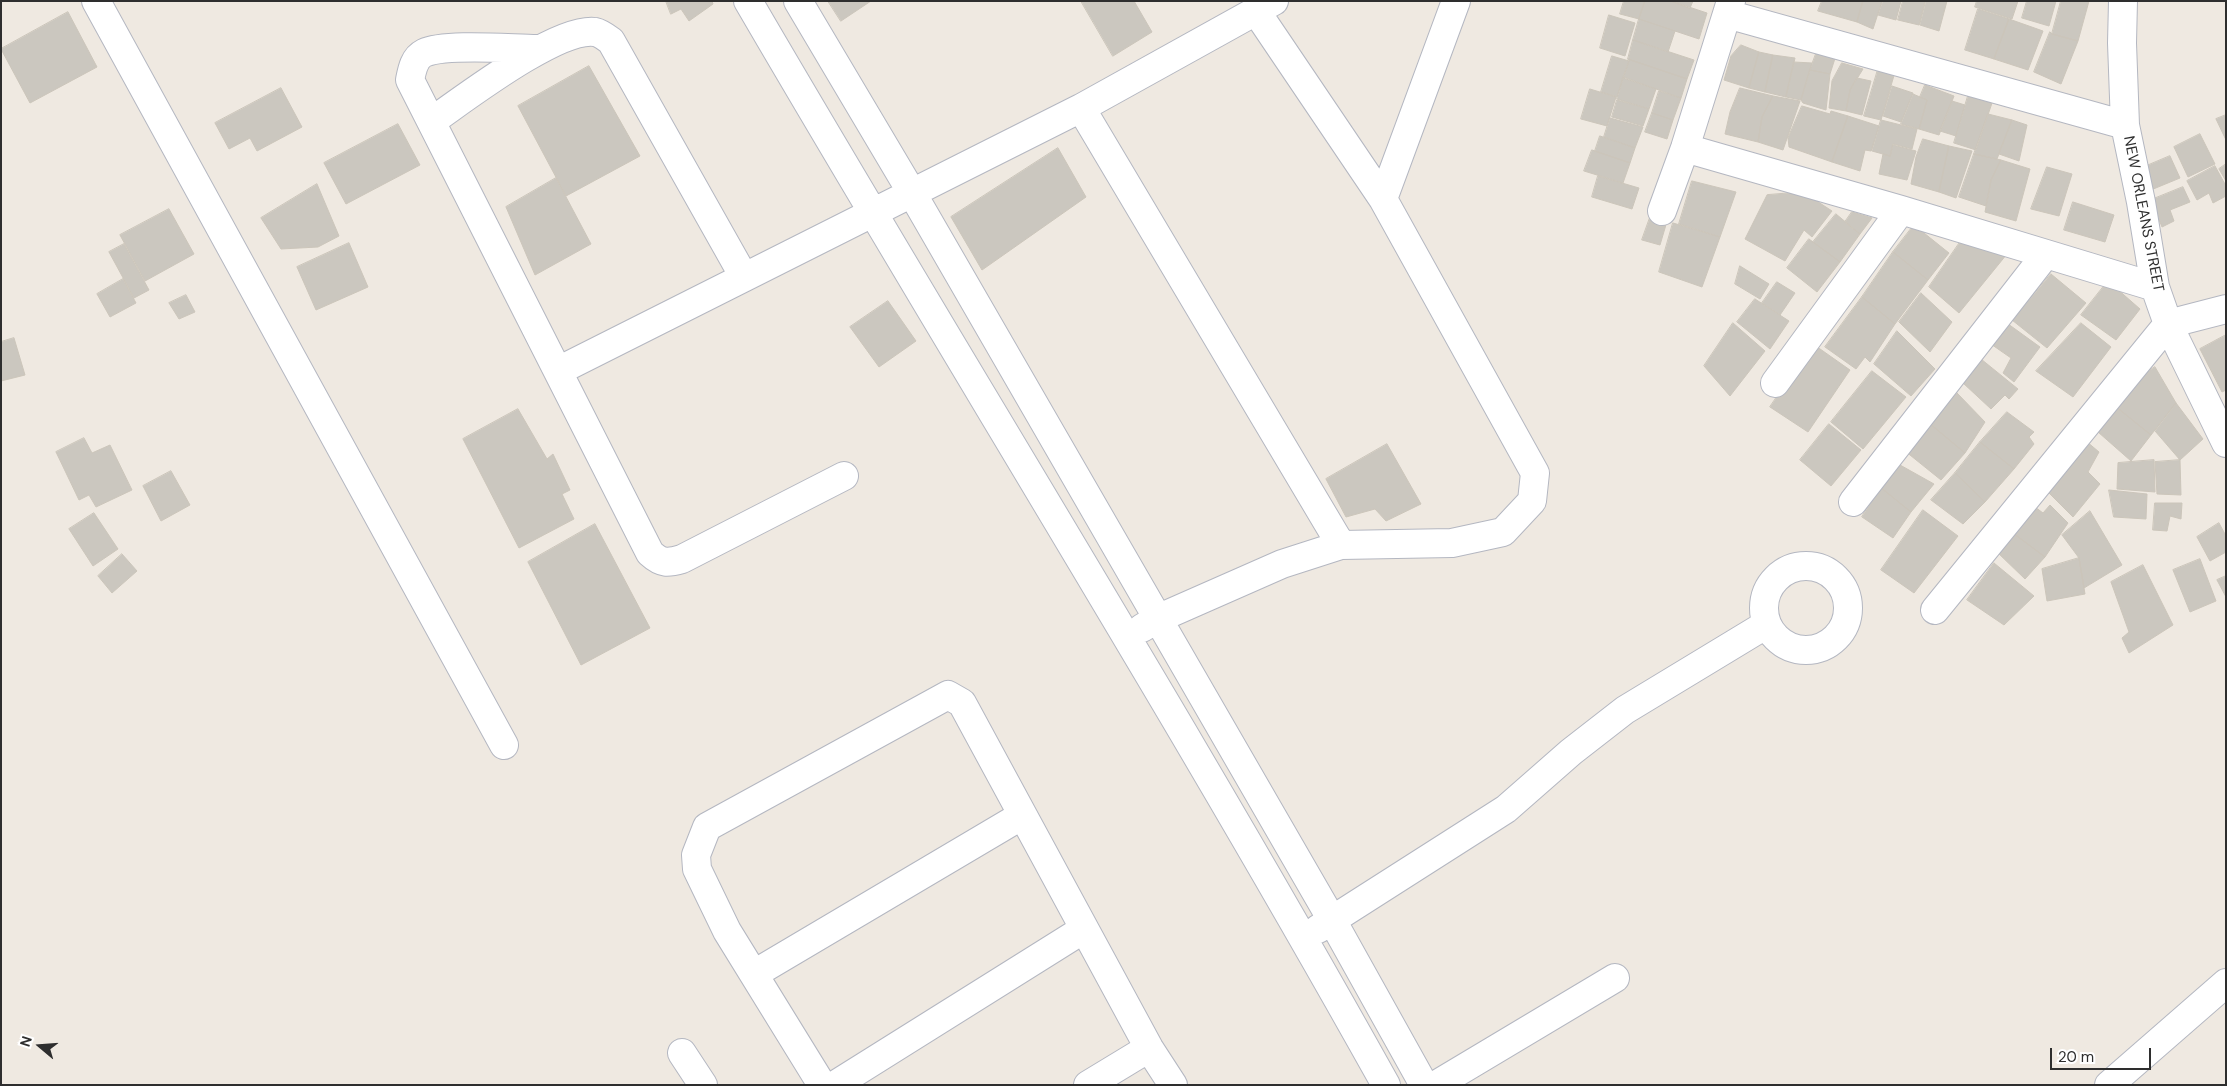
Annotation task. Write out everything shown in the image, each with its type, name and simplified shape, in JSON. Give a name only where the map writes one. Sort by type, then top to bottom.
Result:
[{"type":"street","points":[[96,1],[504,745]]},
{"type":"street","points":[[748,1],[872,214],[1304,938],[1386,1085]]},
{"type":"street","points":[[798,1],[912,193],[1332,920],[1424,1085]]},
{"type":"street","points":[[1383,199],[1456,1]]},
{"type":"street","name":"NEW ORLEANS STREET","points":[[2123,1],[2122,43],[2125,125],[2141,202],[2155,288],[2168,324],[2226,443]]},
{"type":"street","points":[[558,371],[1081,108],[1265,6],[1383,199],[1535,473],[1532,501],[1502,532],[1452,543],[1341,546],[1282,564],[1157,619],[1126,638]]},
{"type":"street","points":[[1662,211],[1685,148],[1729,7],[2125,125]]},
{"type":"street","points":[[432,121],[537,49],[582,32],[596,32],[612,41],[744,277]]},
{"type":"street","points":[[537,49],[454,47],[423,53],[412,65],[410,80],[650,553],[659,561],[669,563],[682,558],[844,476]]},
{"type":"street","points":[[1081,108],[1341,546]]},
{"type":"street","points":[[1685,148],[1901,210],[2155,288]]},
{"type":"street","points":[[1775,383],[1901,210]]},
{"type":"street","points":[[1853,502],[2046,254]]},
{"type":"street","points":[[1935,610],[2168,324],[2226,309]]},
{"type":"street","points":[[999,426],[1034,404]]},
{"type":"street","points":[[1304,938],[1506,809],[1571,752],[1625,710],[1767,624]]},
{"type":"street","points":[[822,1085],[728,931],[697,869],[696,855],[706,827],[948,695],[962,703],[1021,816],[1149,1048],[1173,1085]]},
{"type":"street","points":[[1226,806],[1255,788]]},
{"type":"street","points":[[754,974],[1021,816]]},
{"type":"street","points":[[835,1085],[1084,929]]},
{"type":"street","points":[[1436,1085],[1615,978]]},
{"type":"street","points":[[2109,1085],[2226,982]]},
{"type":"street","points":[[1088,1085],[1149,1048]]},
{"type":"street","points":[[682,1053],[703,1085]]},
{"type":"building","points":[[666,1],[712,1],[713,4],[689,21],[681,9],[671,14]]},
{"type":"building","points":[[828,1],[871,1],[841,21]]},
{"type":"building","points":[[1081,1],[1134,1],[1152,32],[1113,56]]},
{"type":"building","points":[[1624,1],[1645,1],[1639,19],[1620,14]]},
{"type":"building","points":[[1645,1],[1671,1],[1707,13],[1699,39],[1639,19]]},
{"type":"building","points":[[1671,1],[1693,1],[1690,8]]},
{"type":"building","points":[[1822,1],[1863,1],[1857,22],[1818,11]]},
{"type":"building","points":[[1863,1],[1882,1],[1873,29],[1857,22]]},
{"type":"building","points":[[1883,1],[1901,1],[1896,20],[1878,15]]},
{"type":"building","points":[[1903,1],[1925,1],[1919,25],[1898,20]]},
{"type":"building","points":[[1926,1],[1947,1],[1939,31],[1920,25]]},
{"type":"building","points":[[1977,1],[2018,1],[2012,19],[1975,7]]},
{"type":"building","points":[[2027,1],[2056,1],[2049,26],[2022,18]]},
{"type":"building","points":[[2061,1],[2089,1],[2078,41],[2052,34]]},
{"type":"building","points":[[1978,9],[2009,19],[1994,59],[1965,50]]},
{"type":"building","points":[[68,12],[97,67],[30,103],[1,49]]},
{"type":"building","points":[[1609,15],[1635,23],[1625,56],[1600,48]]},
{"type":"building","points":[[1639,19],[1675,31],[1668,52],[1633,40]]},
{"type":"building","points":[[2009,19],[2043,31],[2028,70],[1994,59]]},
{"type":"building","points":[[2050,32],[2078,41],[2061,84],[2034,72]]},
{"type":"building","points":[[1633,40],[1694,60],[1687,79],[1628,59]]},
{"type":"building","points":[[1820,43],[1838,49],[1830,74],[1810,70]]},
{"type":"building","points":[[1741,45],[1759,52],[1749,88],[1724,80],[1731,56]]},
{"type":"building","points":[[1759,52],[1773,55],[1765,92],[1749,88]]},
{"type":"building","points":[[1773,55],[1795,58],[1786,97],[1765,92]]},
{"type":"building","points":[[1612,56],[1629,61],[1617,97],[1601,92]]},
{"type":"building","points":[[1628,59],[1687,79],[1681,98],[1623,77]]},
{"type":"building","points":[[1794,62],[1812,63],[1801,100],[1786,97]]},
{"type":"building","points":[[1842,63],[1863,69],[1850,90],[1846,111],[1829,108],[1832,81]]},
{"type":"building","points":[[589,66],[640,156],[566,196],[518,106]]},
{"type":"building","points":[[1879,66],[1895,72],[1881,120],[1864,116]]},
{"type":"building","points":[[1810,70],[1830,74],[1826,110],[1803,103],[1801,100]]},
{"type":"building","points":[[1623,78],[1656,89],[1649,109],[1617,99]]},
{"type":"building","points":[[1857,78],[1871,81],[1862,115],[1846,111],[1850,90]]},
{"type":"building","points":[[1925,85],[1954,96],[1939,135],[1919,129],[1927,100],[1920,97]]},
{"type":"building","points":[[1892,86],[1913,93],[1901,122],[1883,116]]},
{"type":"building","points":[[281,88],[302,127],[257,151],[250,138],[229,149],[215,123]]},
{"type":"building","points":[[1740,88],[1773,96],[1762,117],[1758,142],[1725,134],[1730,112]]},
{"type":"building","points":[[1590,89],[1616,97],[1607,126],[1581,119]]},
{"type":"building","points":[[1659,91],[1681,98],[1673,120],[1652,113]]},
{"type":"building","points":[[1913,94],[1927,100],[1919,129],[1901,124]]},
{"type":"building","points":[[1773,96],[1800,101],[1783,150],[1758,142],[1762,117]]},
{"type":"building","points":[[1968,96],[1992,103],[1976,150],[1954,143]]},
{"type":"building","points":[[1617,100],[1649,109],[1643,126],[1612,117]]},
{"type":"building","points":[[1952,101],[1965,105],[1956,136],[1940,131]]},
{"type":"building","points":[[1802,106],[1830,114],[1831,111],[1848,116],[1832,162],[1789,147],[1788,138]]},
{"type":"building","points":[[1652,113],[1673,120],[1667,139],[1645,132]]},
{"type":"building","points":[[1988,114],[2012,120],[1997,159],[1974,154]]},
{"type":"building","points":[[2226,115],[2226,140],[2216,119]]},
{"type":"building","points":[[1848,116],[1879,126],[1871,151],[1865,150],[1860,171],[1832,162]]},
{"type":"building","points":[[1610,118],[1643,127],[1635,148],[1604,137]]},
{"type":"building","points":[[1881,120],[1917,129],[1912,149],[1893,144],[1890,156],[1872,151]]},
{"type":"building","points":[[2012,120],[2027,125],[2019,161],[1999,154]]},
{"type":"building","points":[[398,124],[420,165],[346,204],[324,163]]},
{"type":"building","points":[[2200,134],[2215,164],[2188,177],[2174,147]]},
{"type":"building","points":[[1600,136],[1635,148],[1630,163],[1595,151]]},
{"type":"building","points":[[1923,139],[1949,146],[1939,192],[1911,184],[1916,157]]},
{"type":"building","points":[[1893,145],[1916,151],[1907,180],[1879,174],[1883,154],[1890,156]]},
{"type":"building","points":[[1949,146],[1972,151],[1956,198],[1939,192]]},
{"type":"building","points":[[1058,148],[1086,197],[982,270],[951,217]]},
{"type":"building","points":[[1592,150],[1630,163],[1623,183],[1584,171]]},
{"type":"building","points":[[1974,154],[2001,160],[1991,180],[1986,206],[1959,197]]},
{"type":"building","points":[[2170,156],[2180,178],[2146,192],[2137,170]]},
{"type":"building","points":[[2001,160],[2030,169],[2016,221],[1985,212],[1991,180]]},
{"type":"building","points":[[2226,164],[2226,181],[2219,169]]},
{"type":"building","points":[[2215,166],[2226,186],[2226,196],[2213,203],[2209,193],[2197,200],[2187,181]]},
{"type":"building","points":[[2047,167],[2072,174],[2059,216],[2031,209]]},
{"type":"building","points":[[1598,176],[1639,188],[1632,209],[1592,197]]},
{"type":"building","points":[[556,178],[591,244],[535,275],[506,207]]},
{"type":"building","points":[[1692,181],[1736,192],[1720,237],[1679,224]]},
{"type":"building","points":[[317,184],[339,236],[318,247],[281,249],[261,218]]},
{"type":"building","points":[[2183,187],[2190,202],[2170,210],[2174,221],[2162,227],[2151,200]]},
{"type":"building","points":[[1803,192],[1832,211],[1812,237],[1804,230],[1785,261],[1745,239],[1767,195]]},
{"type":"building","points":[[2073,202],[2114,215],[2105,242],[2064,230]]},
{"type":"building","points":[[169,209],[194,254],[145,281],[120,235]]},
{"type":"building","points":[[1652,212],[1668,218],[1660,245],[1642,240]]},
{"type":"building","points":[[1852,212],[1872,218],[1860,234],[1845,222]]},
{"type":"building","points":[[1836,214],[1860,234],[1840,262],[1813,242]]},
{"type":"building","points":[[1673,223],[1720,237],[1702,287],[1659,272]]},
{"type":"building","points":[[1914,225],[1949,253],[1928,280],[1893,252]]},
{"type":"building","points":[[1965,235],[2007,254],[1959,313],[1929,287]]},
{"type":"building","points":[[1809,239],[1840,262],[1817,292],[1787,268]]},
{"type":"building","points":[[349,243],[368,287],[316,310],[297,267]]},
{"type":"building","points":[[124,244],[149,290],[134,298],[109,252]]},
{"type":"building","points":[[1893,252],[1928,280],[1895,324],[1862,297]]},
{"type":"building","points":[[1740,266],[1769,284],[1760,299],[1735,284]]},
{"type":"building","points":[[2051,274],[2086,303],[2047,348],[2012,320]]},
{"type":"building","points":[[123,279],[136,303],[110,317],[97,294]]},
{"type":"building","points":[[2108,281],[2140,309],[2116,340],[2081,315]]},
{"type":"building","points":[[1777,282],[1795,293],[1780,315],[1762,303]]},
{"type":"building","points":[[1921,293],[1952,322],[1930,352],[1899,322]]},
{"type":"building","points":[[186,295],[195,312],[179,319],[169,303]]},
{"type":"building","points":[[1862,297],[1895,324],[1870,362],[1865,357],[1856,369],[1825,347]]},
{"type":"building","points":[[1755,299],[1789,321],[1770,349],[1737,322]]},
{"type":"building","points":[[888,301],[916,341],[879,367],[850,327]]},
{"type":"building","points":[[2004,321],[2040,347],[2014,382],[2003,373],[2011,358],[1988,342]]},
{"type":"building","points":[[1733,323],[1765,351],[1730,396],[1704,366]]},
{"type":"building","points":[[2081,323],[2111,347],[2073,397],[2036,371]]},
{"type":"building","points":[[1897,331],[1935,369],[1911,396],[1874,364]]},
{"type":"building","points":[[2226,335],[2226,390],[2222,392],[2200,349]]},
{"type":"building","points":[[14,338],[25,375],[1,381],[1,342]]},
{"type":"building","points":[[1813,344],[1850,370],[1808,432],[1770,407]]},
{"type":"building","points":[[1981,359],[2018,389],[2009,399],[2005,395],[1991,409],[1963,383]]},
{"type":"building","points":[[2155,367],[2176,403],[2151,435],[2115,406],[2132,381]]},
{"type":"building","points":[[1872,371],[1906,397],[1863,449],[1831,422]]},
{"type":"building","points":[[1957,393],[1985,422],[1965,453],[1929,423]]},
{"type":"building","points":[[2176,403],[2203,439],[2180,460],[2155,431]]},
{"type":"building","points":[[2115,406],[2151,435],[2131,461],[2098,432]]},
{"type":"building","points":[[518,409],[547,459],[553,454],[570,490],[562,494],[574,519],[519,548],[463,439]]},
{"type":"building","points":[[2007,412],[2034,432],[2029,437],[2034,444],[2014,469],[1980,442]]},
{"type":"building","points":[[1929,423],[1965,453],[1941,480],[1905,451]]},
{"type":"building","points":[[1829,424],[1861,450],[1831,486],[1800,460]]},
{"type":"building","points":[[84,438],[92,453],[110,445],[132,490],[96,507],[89,495],[79,500],[56,452]]},
{"type":"building","points":[[2086,441],[2099,452],[2088,472],[2100,484],[2073,517],[2046,490]]},
{"type":"building","points":[[1980,442],[2014,469],[1985,502],[1955,473]]},
{"type":"building","points":[[1387,444],[1421,504],[1386,521],[1375,509],[1346,517],[1326,479]]},
{"type":"building","points":[[2154,460],[2155,492],[2117,489],[2118,463]]},
{"type":"building","points":[[2180,460],[2181,495],[2157,494],[2155,462]]},
{"type":"building","points":[[1900,465],[1934,484],[1911,512],[1880,487]]},
{"type":"building","points":[[171,471],[190,505],[161,521],[143,486]]},
{"type":"building","points":[[1955,473],[1985,502],[1963,524],[1931,500]]},
{"type":"building","points":[[1880,487],[1911,512],[1893,538],[1862,517]]},
{"type":"building","points":[[2109,490],[2147,494],[2146,519],[2114,517]]},
{"type":"building","points":[[2155,503],[2182,503],[2181,519],[2170,516],[2167,531],[2153,530]]},
{"type":"building","points":[[2031,504],[2043,513],[2050,505],[2068,523],[2045,557],[2013,533]]},
{"type":"building","points":[[1923,510],[1958,536],[1914,593],[1881,570]]},
{"type":"building","points":[[2090,511],[2122,565],[2084,588],[2079,558],[2062,535]]},
{"type":"building","points":[[94,513],[118,549],[93,566],[69,529]]},
{"type":"building","points":[[2219,523],[2226,536],[2226,552],[2210,561],[2197,537]]},
{"type":"building","points":[[595,524],[650,628],[581,665],[528,562]]},
{"type":"building","points":[[2013,533],[2045,557],[2025,579],[1997,552]]},
{"type":"building","points":[[122,554],[137,571],[112,593],[98,576]]},
{"type":"building","points":[[2079,558],[2085,594],[2047,601],[2042,569]]},
{"type":"building","points":[[2200,559],[2216,601],[2190,612],[2173,570]]},
{"type":"building","points":[[1994,563],[2034,596],[2004,625],[1967,600]]},
{"type":"building","points":[[2143,565],[2173,625],[2129,653],[2122,638],[2129,632],[2111,582]]},
{"type":"building","points":[[2226,576],[2226,597],[2217,580]]}]
